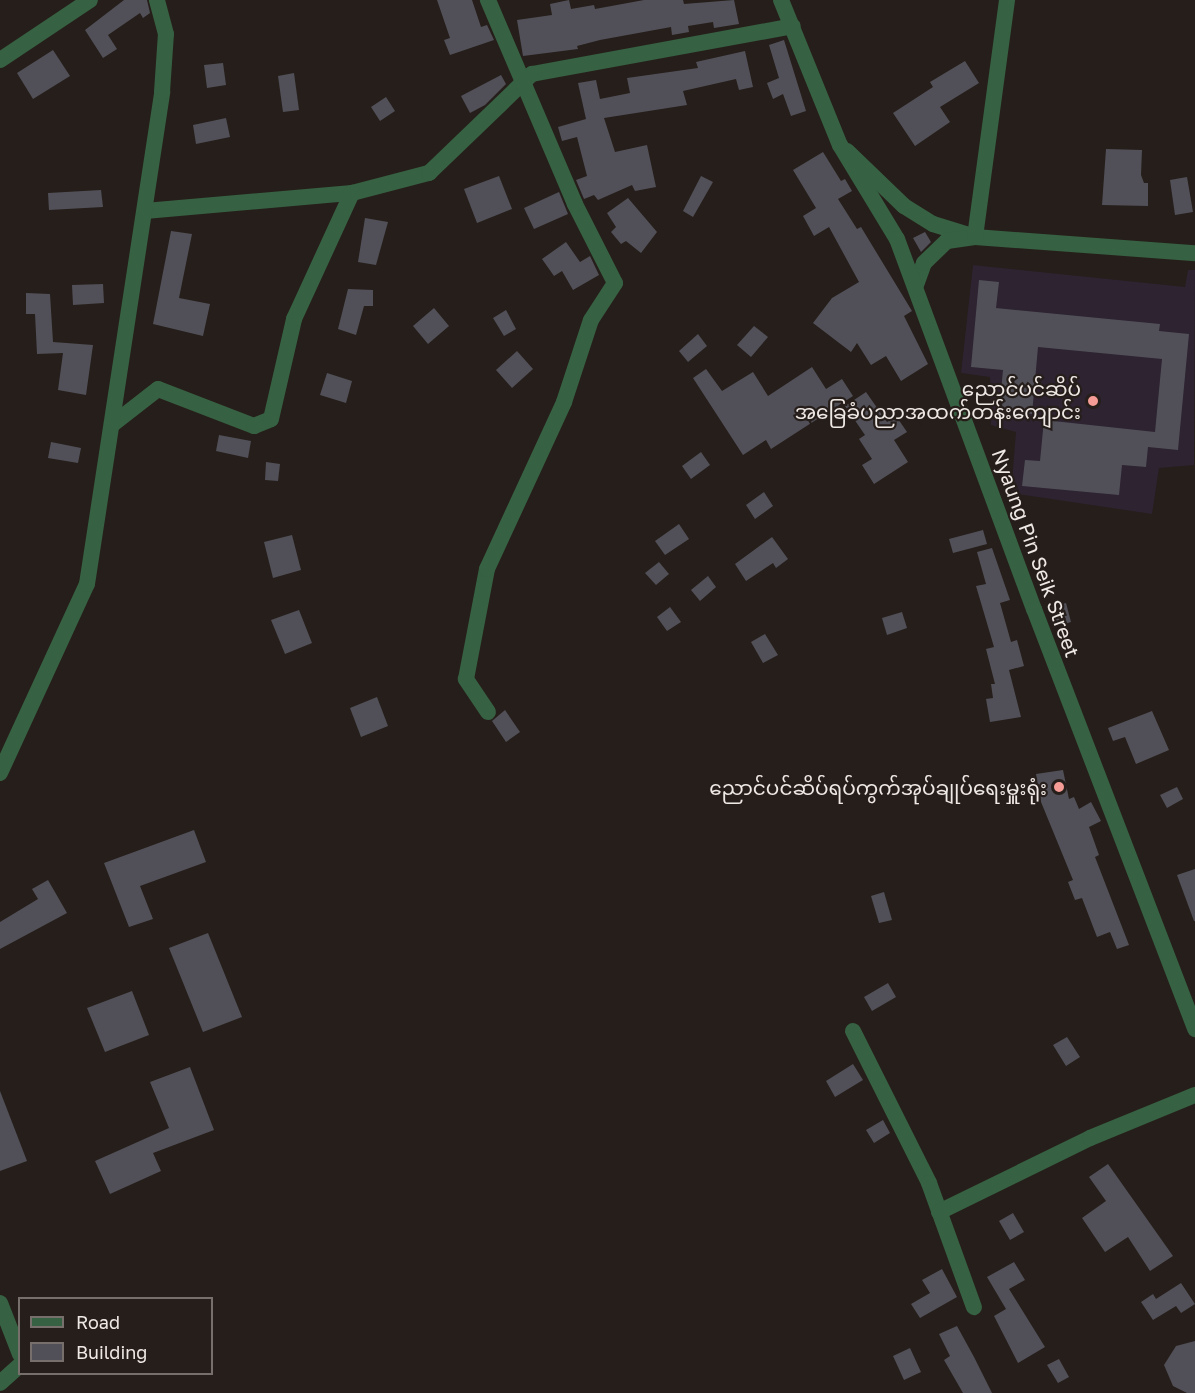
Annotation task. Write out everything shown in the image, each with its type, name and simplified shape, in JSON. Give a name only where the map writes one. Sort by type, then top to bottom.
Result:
[{"type":"street","points":[[0,60],[90,0]]},
{"type":"street","points":[[0,773],[87,584],[145,212],[166,34],[157,0]]},
{"type":"street","points":[[488,0],[522,85],[615,283],[591,321],[564,402],[486,568],[466,679],[488,712]]},
{"type":"street","name":"Nyaung Pin Seik Street","points":[[781,0],[840,145],[897,239],[1034,609],[1195,1029]]},
{"type":"street","points":[[975,237],[1007,0]]},
{"type":"street","points":[[145,212],[352,193],[429,173],[532,74],[792,26]]},
{"type":"street","points":[[840,145],[904,206],[933,224],[975,237]]},
{"type":"street","points":[[113,424],[158,388],[254,426],[271,419],[294,319],[352,193]]},
{"type":"street","points":[[915,285],[924,263],[947,241],[975,237],[1195,253]]},
{"type":"street","points":[[853,1031],[939,1212],[974,1307]]},
{"type":"street","points":[[939,1212],[1090,1137],[1195,1095]]},
{"type":"street","points":[[0,1303],[18,1349]]},
{"type":"street","points":[[0,1383],[18,1367]]},
{"type":"shaded area","name":"ညောင်ပင်ဆိပ် အခြေခံပညာအထက်တန်းကျောင်း","points":[[973,265],[1185,287],[1188,270],[1195,270],[1194,465],[1159,468],[1152,514],[1011,493],[1016,432],[991,425],[990,377],[961,373]]},
{"type":"building","points":[[124,0],[147,0],[150,13],[143,18],[140,13],[108,35],[117,49],[103,58],[85,30]]},
{"type":"building","points":[[437,0],[472,0],[481,27],[487,25],[494,40],[450,55],[444,40],[450,38]]},
{"type":"building","points":[[569,0],[571,9],[594,5],[595,9],[644,0],[683,0],[684,4],[734,0],[739,24],[714,28],[713,22],[688,26],[689,32],[672,35],[671,27],[600,40],[577,46],[578,49],[523,56],[517,20],[552,15],[550,4]]},
{"type":"building","points":[[784,40],[806,111],[791,116],[783,94],[773,99],[767,83],[779,78],[769,45]]},
{"type":"building","points":[[53,50],[70,76],[33,99],[17,73]]},
{"type":"building","points":[[745,51],[753,87],[739,90],[736,79],[683,91],[687,105],[604,118],[615,152],[647,145],[656,187],[635,191],[632,185],[598,200],[594,195],[584,199],[576,180],[587,176],[577,137],[562,141],[558,127],[586,119],[578,83],[596,80],[600,99],[630,93],[627,78],[698,68],[696,62]]},
{"type":"building","points":[[965,61],[979,83],[940,107],[950,122],[915,146],[893,113],[933,87],[930,82]]},
{"type":"building","points":[[223,63],[226,85],[207,88],[204,65]]},
{"type":"building","points":[[294,73],[299,110],[283,112],[278,76]]},
{"type":"building","points":[[501,75],[506,84],[485,105],[470,113],[461,96]]},
{"type":"building","points":[[386,97],[395,111],[380,121],[371,107]]},
{"type":"building","points":[[226,118],[230,137],[196,144],[193,125]]},
{"type":"building","points":[[1106,149],[1142,150],[1141,175],[1144,183],[1148,183],[1148,206],[1102,205]]},
{"type":"building","points":[[823,152],[841,181],[845,179],[852,191],[838,199],[857,229],[861,227],[912,311],[904,316],[928,364],[901,381],[886,356],[871,365],[857,343],[851,352],[813,323],[832,298],[859,282],[829,227],[814,236],[803,216],[816,208],[793,170]]},
{"type":"building","points":[[499,176],[512,209],[477,223],[464,189]]},
{"type":"building","points":[[701,176],[713,182],[693,217],[683,211]]},
{"type":"building","points":[[1187,177],[1193,212],[1175,215],[1170,180]]},
{"type":"building","points":[[101,190],[103,207],[49,210],[48,193]]},
{"type":"building","points":[[559,192],[568,214],[534,229],[524,208]]},
{"type":"building","points":[[628,198],[657,232],[641,253],[626,241],[621,244],[611,232],[616,227],[607,213]]},
{"type":"building","points":[[365,218],[388,222],[376,265],[358,262]]},
{"type":"building","points":[[171,231],[192,234],[179,298],[210,304],[203,336],[153,324]]},
{"type":"building","points":[[925,232],[931,242],[921,252],[913,238]]},
{"type":"building","points":[[566,242],[580,262],[590,256],[599,275],[573,290],[562,271],[554,276],[542,259]]},
{"type":"building","points":[[979,280],[999,282],[996,308],[1160,324],[1159,331],[1189,334],[1178,450],[1148,447],[1146,467],[1122,465],[1119,495],[1022,486],[1025,460],[1040,461],[1044,420],[1155,432],[1162,359],[1038,347],[1032,414],[999,411],[1003,370],[971,367]]},
{"type":"building","points":[[103,284],[104,303],[73,305],[72,285]]},
{"type":"building","points":[[348,289],[373,290],[373,306],[364,306],[356,335],[338,329]]},
{"type":"building","points":[[26,293],[50,294],[53,342],[93,345],[86,395],[58,390],[63,353],[37,354],[35,314],[26,314]]},
{"type":"building","points":[[434,308],[449,326],[428,344],[413,326]]},
{"type":"building","points":[[506,310],[516,329],[504,336],[493,318]]},
{"type":"building","points":[[754,326],[768,337],[751,357],[737,345]]},
{"type":"building","points":[[698,334],[707,346],[688,362],[679,351]]},
{"type":"building","points":[[517,351],[533,369],[512,388],[496,370]]},
{"type":"building","points":[[812,367],[826,389],[842,379],[853,396],[771,449],[766,440],[743,455],[693,378],[706,369],[722,391],[753,372],[768,396]]},
{"type":"building","points":[[327,373],[352,381],[346,403],[320,395]]},
{"type":"building","points":[[866,392],[887,422],[896,416],[907,432],[894,440],[908,462],[874,484],[862,465],[872,459],[859,439],[865,435],[845,406]]},
{"type":"building","points":[[219,435],[251,441],[248,458],[216,451]]},
{"type":"building","points":[[51,442],[81,448],[78,463],[48,458]]},
{"type":"building","points":[[701,452],[710,465],[691,479],[682,466]]},
{"type":"building","points":[[266,462],[280,464],[278,481],[265,480]]},
{"type":"building","points":[[764,492],[773,506],[755,519],[746,505]]},
{"type":"building","points":[[679,524],[689,539],[665,555],[655,541]]},
{"type":"building","points":[[983,530],[987,544],[953,553],[949,539]]},
{"type":"building","points":[[292,535],[301,570],[273,578],[264,542]]},
{"type":"building","points":[[772,537],[788,559],[776,568],[773,563],[746,581],[735,564]]},
{"type":"building","points":[[992,548],[1010,600],[1000,603],[1011,642],[1017,640],[1024,666],[1009,670],[1021,717],[990,722],[986,699],[993,698],[991,684],[995,684],[986,649],[994,647],[976,586],[986,584],[977,552]]},
{"type":"building","points":[[659,562],[669,574],[656,585],[645,573]]},
{"type":"building","points":[[708,576],[716,587],[700,601],[691,590]]},
{"type":"building","points":[[1066,603],[1071,622],[1054,627],[1049,608]]},
{"type":"building","points":[[670,607],[681,622],[667,631],[657,617]]},
{"type":"building","points":[[299,610],[312,643],[285,654],[271,620]]},
{"type":"building","points":[[902,612],[907,628],[887,635],[882,618]]},
{"type":"building","points":[[765,634],[778,655],[763,663],[751,642]]},
{"type":"building","points":[[377,697],[388,726],[361,737],[350,708]]},
{"type":"building","points":[[505,710],[520,732],[506,742],[492,721]]},
{"type":"building","points":[[1152,711],[1169,750],[1136,764],[1125,737],[1113,741],[1108,728]]},
{"type":"building","points":[[1063,770],[1069,799],[1074,797],[1079,809],[1091,802],[1101,821],[1089,827],[1099,855],[1095,857],[1129,945],[1117,949],[1110,932],[1097,937],[1082,898],[1075,900],[1068,882],[1073,880],[1041,802],[1036,774]]},
{"type":"building","points":[[1177,787],[1183,799],[1167,808],[1160,795]]},
{"type":"building","points":[[194,830],[206,862],[140,886],[153,919],[129,927],[104,863]]},
{"type":"building","points":[[1195,869],[1195,921],[1194,921],[1177,875]]},
{"type":"building","points":[[48,880],[67,913],[0,949],[0,922],[38,899],[32,889]]},
{"type":"building","points":[[884,892],[892,920],[879,923],[871,896]]},
{"type":"building","points":[[208,933],[242,1017],[203,1032],[169,948]]},
{"type":"building","points":[[888,983],[896,997],[872,1011],[864,997]]},
{"type":"building","points":[[132,991],[149,1035],[105,1052],[87,1008]]},
{"type":"building","points":[[1067,1037],[1080,1057],[1066,1066],[1053,1045]]},
{"type":"building","points":[[853,1064],[863,1080],[835,1097],[826,1081]]},
{"type":"building","points":[[190,1067],[214,1130],[153,1153],[161,1171],[110,1194],[95,1161],[169,1128],[150,1082]]},
{"type":"building","points":[[0,1091],[27,1161],[0,1171]]},
{"type":"building","points":[[883,1120],[890,1133],[874,1143],[866,1130]]},
{"type":"building","points":[[1108,1164],[1173,1256],[1150,1271],[1128,1237],[1105,1252],[1082,1218],[1106,1201],[1089,1177]]},
{"type":"building","points":[[1013,1213],[1024,1232],[1010,1240],[999,1221]]},
{"type":"building","points":[[1014,1262],[1025,1280],[1009,1289],[1045,1347],[1018,1363],[994,1316],[1006,1309],[987,1277]]},
{"type":"building","points":[[942,1269],[957,1297],[920,1318],[911,1304],[930,1293],[922,1280]]},
{"type":"building","points":[[1181,1283],[1195,1304],[1181,1313],[1176,1306],[1153,1320],[1141,1302],[1153,1294],[1156,1299]]},
{"type":"building","points":[[957,1326],[992,1393],[963,1393],[944,1360],[950,1356],[939,1334]]},
{"type":"building","points":[[1195,1341],[1195,1393],[1187,1393],[1173,1386],[1164,1365],[1176,1346]]},
{"type":"building","points":[[910,1348],[921,1372],[904,1380],[893,1356]]},
{"type":"building","points":[[1059,1359],[1069,1377],[1058,1383],[1047,1365]]},
{"type":"place","name":"ညောင်ပင်ဆိပ် အခြေခံပညာအထက်တန်းကျောင်း","points":[[1093,401]]},
{"type":"place","name":"ညောင်ပင်ဆိပ်ရပ်ကွက်အုပ်ချုပ်ရေးမှူးရုံး","points":[[1059,787]]}]
